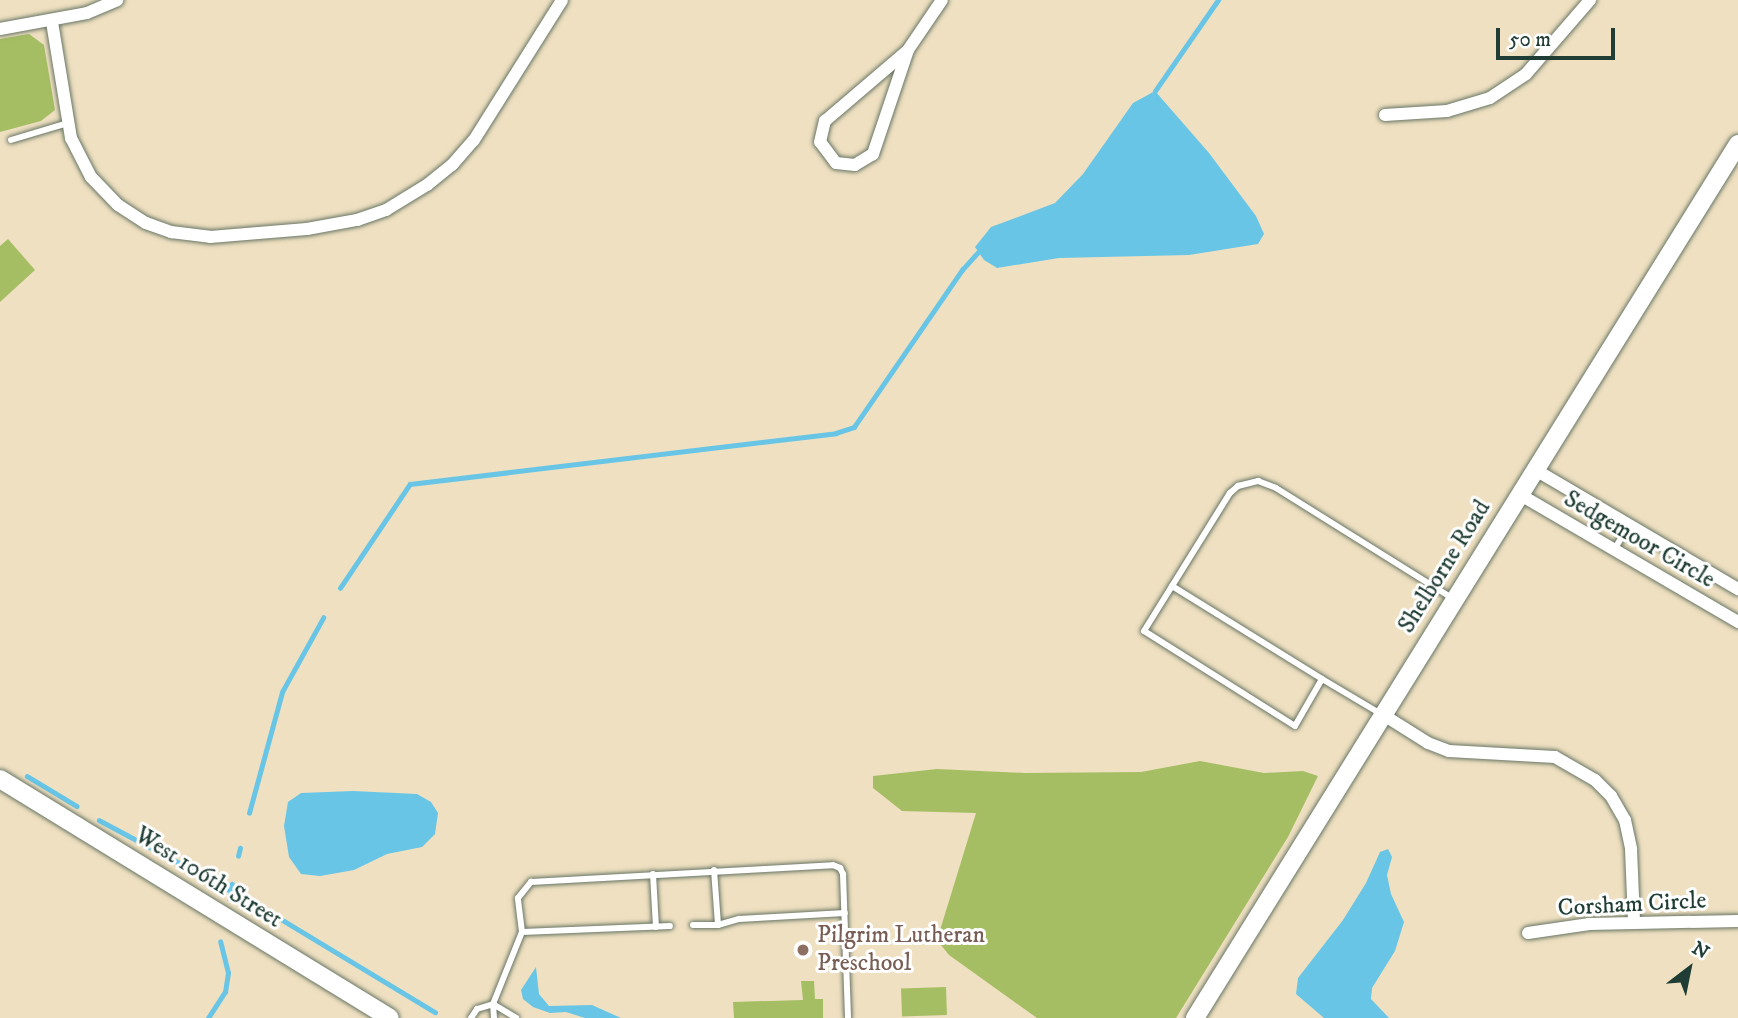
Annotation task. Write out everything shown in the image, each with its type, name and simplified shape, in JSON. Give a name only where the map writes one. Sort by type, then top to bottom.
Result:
[{"type":"street","points":[[0,29],[52,22],[87,13],[117,0]]},
{"type":"street","points":[[52,22],[68,123],[77,153],[98,186],[128,212],[161,229],[210,237],[307,229],[357,220],[386,210],[427,186],[464,152],[484,126],[562,0]]},
{"type":"street","points":[[908,50],[873,153],[855,165],[836,163],[820,142],[825,121],[908,50],[942,0]]},
{"type":"street","points":[[1385,115],[1447,111],[1490,98],[1527,74],[1590,0]]},
{"type":"street","name":"Shelborne Road","points":[[1195,1018],[1738,144]]},
{"type":"street","name":"Sedgemoor Circle","points":[[1534,469],[1738,589]]},
{"type":"street","name":"Sedgemoor Circle","points":[[1519,494],[1738,622]]},
{"type":"street","points":[[1382,714],[1428,743],[1449,751],[1555,757],[1595,780],[1620,810],[1628,832],[1634,922]]},
{"type":"street","name":"West 106th Street","points":[[0,779],[390,1018]]},
{"type":"street","name":"Corsham Circle","points":[[1528,933],[1634,922],[1738,921]]},
{"type":"lane","points":[[11,140],[68,123]]},
{"type":"lane","points":[[1322,679],[1295,726],[1144,631],[1230,492],[1238,486],[1258,481],[1276,488],[1454,599]]},
{"type":"lane","points":[[1614,550],[1629,525]]},
{"type":"lane","points":[[1172,586],[1382,714]]},
{"type":"lane","points":[[494,1018],[493,1004],[522,932],[518,898],[531,882],[833,865],[840,868],[842,874],[848,1018]]},
{"type":"lane","points":[[714,870],[718,925]]},
{"type":"lane","points":[[653,874],[656,927]]},
{"type":"lane","points":[[693,925],[718,925],[739,919],[845,914]]},
{"type":"lane","points":[[522,932],[670,926]]},
{"type":"lane","points":[[471,1018],[477,1009],[493,1004],[516,1018]]},
{"type":"green space","points":[[29,34],[44,45],[55,110],[41,121],[0,132],[0,39]]},
{"type":"green space","points":[[8,239],[35,270],[0,302],[0,246]]},
{"type":"green space","points":[[1200,761],[1264,773],[1303,771],[1318,776],[1288,837],[1176,1018],[1037,1018],[949,955],[937,940],[976,813],[902,811],[873,788],[873,776],[937,769],[1025,773],[1141,772]]},
{"type":"green space","points":[[801,981],[814,981],[815,999],[823,999],[823,1018],[734,1018],[733,1002],[803,1000]]},
{"type":"green space","points":[[946,987],[947,1015],[902,1017],[901,989]]},
{"type":"water","points":[[1155,91],[1209,153],[1256,216],[1264,234],[1258,244],[1189,255],[1059,258],[997,268],[984,260],[975,247],[991,227],[1055,203],[1083,174],[1133,103]]},
{"type":"water","points":[[353,791],[417,794],[431,802],[438,813],[435,834],[422,847],[387,854],[354,870],[320,876],[301,874],[289,857],[284,826],[288,802],[301,793]]},
{"type":"water","points":[[1388,849],[1392,857],[1387,875],[1391,894],[1404,922],[1395,951],[1372,988],[1371,999],[1389,1018],[1324,1018],[1296,994],[1298,978],[1343,920],[1366,883],[1380,852]]},
{"type":"water","points":[[536,967],[539,994],[549,1006],[592,1005],[621,1018],[585,1018],[566,1012],[550,1013],[533,1007],[523,999],[521,990]]},
{"type":"waterway","points":[[1155,91],[1218,0]]},
{"type":"waterway","points":[[340,588],[410,484],[836,433],[854,427],[962,270],[978,252]]},
{"type":"waterway","points":[[249,813],[282,692],[323,618]]},
{"type":"waterway","points":[[27,776],[77,806]]},
{"type":"waterway","points":[[99,820],[251,901],[435,1012]]},
{"type":"waterway","points":[[238,856],[240,848]]},
{"type":"waterway","points":[[229,899],[232,884]]},
{"type":"waterway","points":[[208,1018],[225,992],[228,973],[220,942]]},
{"type":"place","name":"Pilgrim Lutheran Preschool","points":[[803,950]]}]
